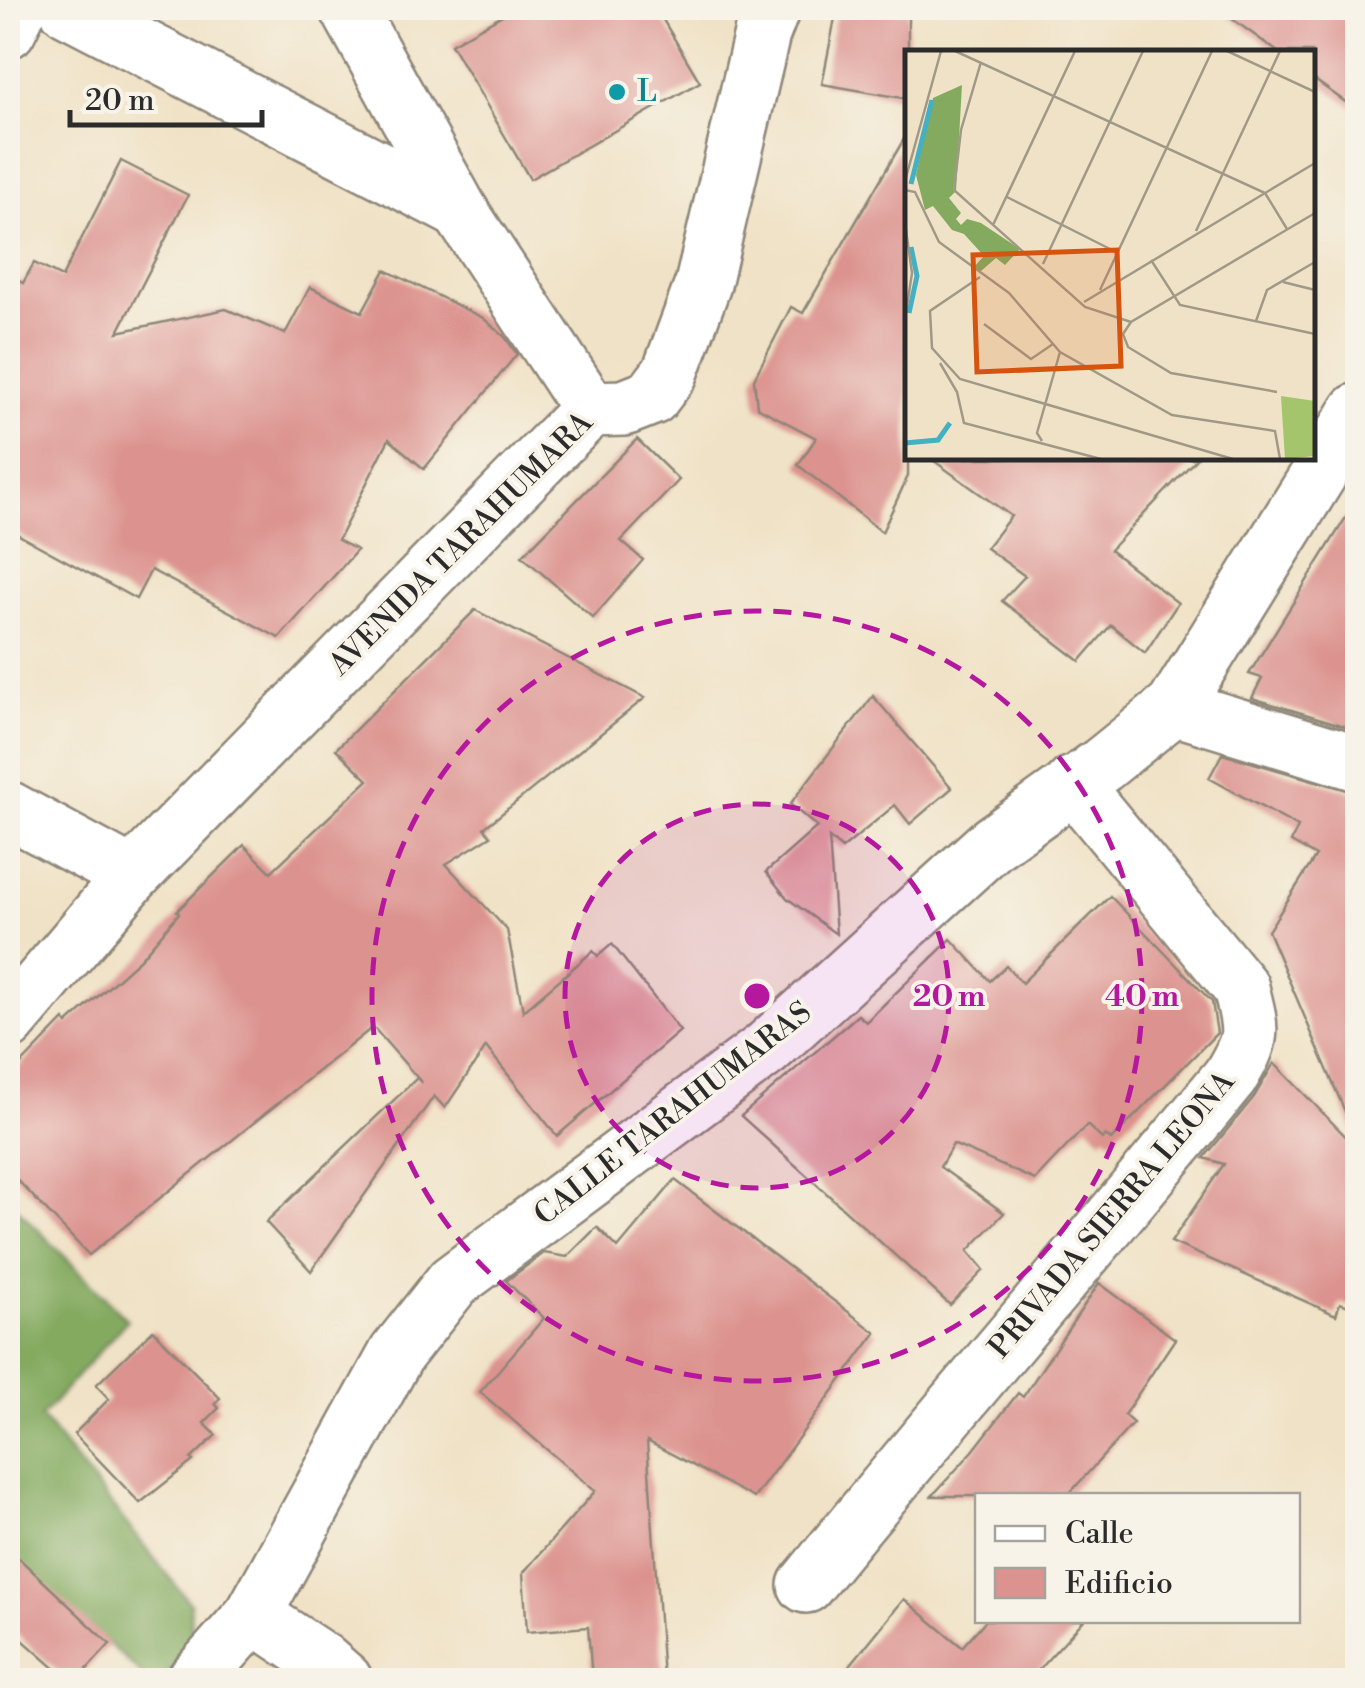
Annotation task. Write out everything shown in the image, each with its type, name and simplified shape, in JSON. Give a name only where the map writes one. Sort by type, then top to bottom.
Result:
[{"type":"street","points":[[8,30],[20,8]]},
{"type":"street","points":[[67,8],[460,211]]},
{"type":"street","points":[[348,8],[460,211],[590,409]]},
{"type":"street","name":"AVENIDA TARAHUMARA","points":[[8,1022],[132,876],[590,409],[624,408],[652,397],[670,373],[703,284],[762,34],[772,8]]},
{"type":"street","name":"CALLE TARAHUMARAS","points":[[195,1680],[254,1614],[397,1353],[453,1282],[766,1048],[993,843],[1174,707],[1358,411]]},
{"type":"street","points":[[1174,707],[1358,763]]},
{"type":"street","name":"PRIVADA SIERRA LEONA","points":[[806,1585],[949,1409],[1079,1262],[1230,1076],[1246,1050],[1251,1030],[1241,988],[1073,784]]},
{"type":"street","points":[[8,809],[132,876]]},
{"type":"street","points":[[254,1614],[344,1680]]},
{"type":"green space","points":[[8,1199],[127,1320],[41,1417],[190,1603],[192,1651],[160,1680],[148,1680],[15,1558],[8,1564]]},
{"type":"building","name":"L","points":[[515,8],[656,8],[700,82],[530,179],[451,44]]},
{"type":"building","points":[[837,8],[908,11],[905,98],[822,84]]},
{"type":"building","points":[[1217,8],[1358,8],[1358,111],[1315,80],[1315,50],[1275,50]]},
{"type":"building","points":[[905,137],[908,476],[882,532],[798,465],[816,438],[757,407],[754,379],[791,307],[803,313]]},
{"type":"building","points":[[121,161],[188,195],[118,332],[226,309],[285,334],[310,287],[362,312],[385,270],[483,318],[517,354],[424,469],[389,439],[338,540],[357,550],[279,638],[151,570],[136,599],[8,529],[8,275],[23,283],[34,263],[62,277]]},
{"type":"building","points":[[637,439],[679,480],[621,541],[643,560],[593,618],[522,556]]},
{"type":"building","points":[[933,460],[1195,460],[1110,550],[1178,603],[1145,653],[1111,625],[1080,661],[1002,601],[1025,576],[986,548],[1011,516]]},
{"type":"building","points":[[1358,498],[1358,730],[1252,698],[1262,678],[1249,674]]},
{"type":"building","points":[[475,610],[645,698],[484,828],[491,836],[446,864],[507,930],[523,1011],[593,951],[598,956],[612,944],[680,1031],[557,1136],[486,1047],[445,1108],[434,1096],[311,1271],[266,1222],[417,1078],[422,1083],[373,1027],[89,1255],[8,1170],[8,1078],[64,1020],[67,1024],[140,959],[177,911],[244,845],[271,872],[368,780],[336,749]]},
{"type":"building","points":[[873,696],[952,788],[910,824],[895,805],[842,849],[829,838],[836,934],[787,898],[766,872],[817,827],[790,804]]},
{"type":"building","points":[[1222,754],[1358,793],[1358,1142],[1268,931],[1316,856],[1291,842],[1298,827],[1209,778]]},
{"type":"building","points":[[1110,896],[1212,1002],[1217,1033],[1111,1140],[1105,1135],[1102,1139],[1087,1125],[1035,1180],[953,1144],[940,1167],[1004,1213],[968,1251],[984,1270],[950,1305],[741,1116],[858,1015],[866,1022],[951,939],[990,981],[1006,966],[1022,983]]},
{"type":"building","points":[[1274,1063],[1358,1149],[1358,1309],[1340,1303],[1336,1315],[1171,1242],[1224,1164],[1204,1158],[1254,1097]]},
{"type":"building","points":[[675,1180],[876,1333],[754,1498],[647,1441],[663,1678],[592,1680],[588,1627],[527,1632],[523,1573],[595,1491],[480,1392],[544,1318],[506,1281],[544,1253],[567,1257],[597,1227],[618,1248]]},
{"type":"building","points":[[1099,1283],[1175,1339],[1124,1415],[1133,1423],[1070,1493],[932,1496],[1018,1393],[1023,1397]]},
{"type":"building","points":[[153,1330],[220,1398],[215,1404],[219,1408],[204,1423],[216,1435],[193,1461],[140,1503],[74,1434],[109,1399],[96,1385]]},
{"type":"building","points":[[8,1548],[110,1644],[77,1680],[68,1680],[8,1627]]},
{"type":"building","points":[[904,1599],[962,1647],[983,1623],[1081,1623],[1029,1680],[838,1680]]},
{"type":"place","name":"L","points":[[617,92]]}]
